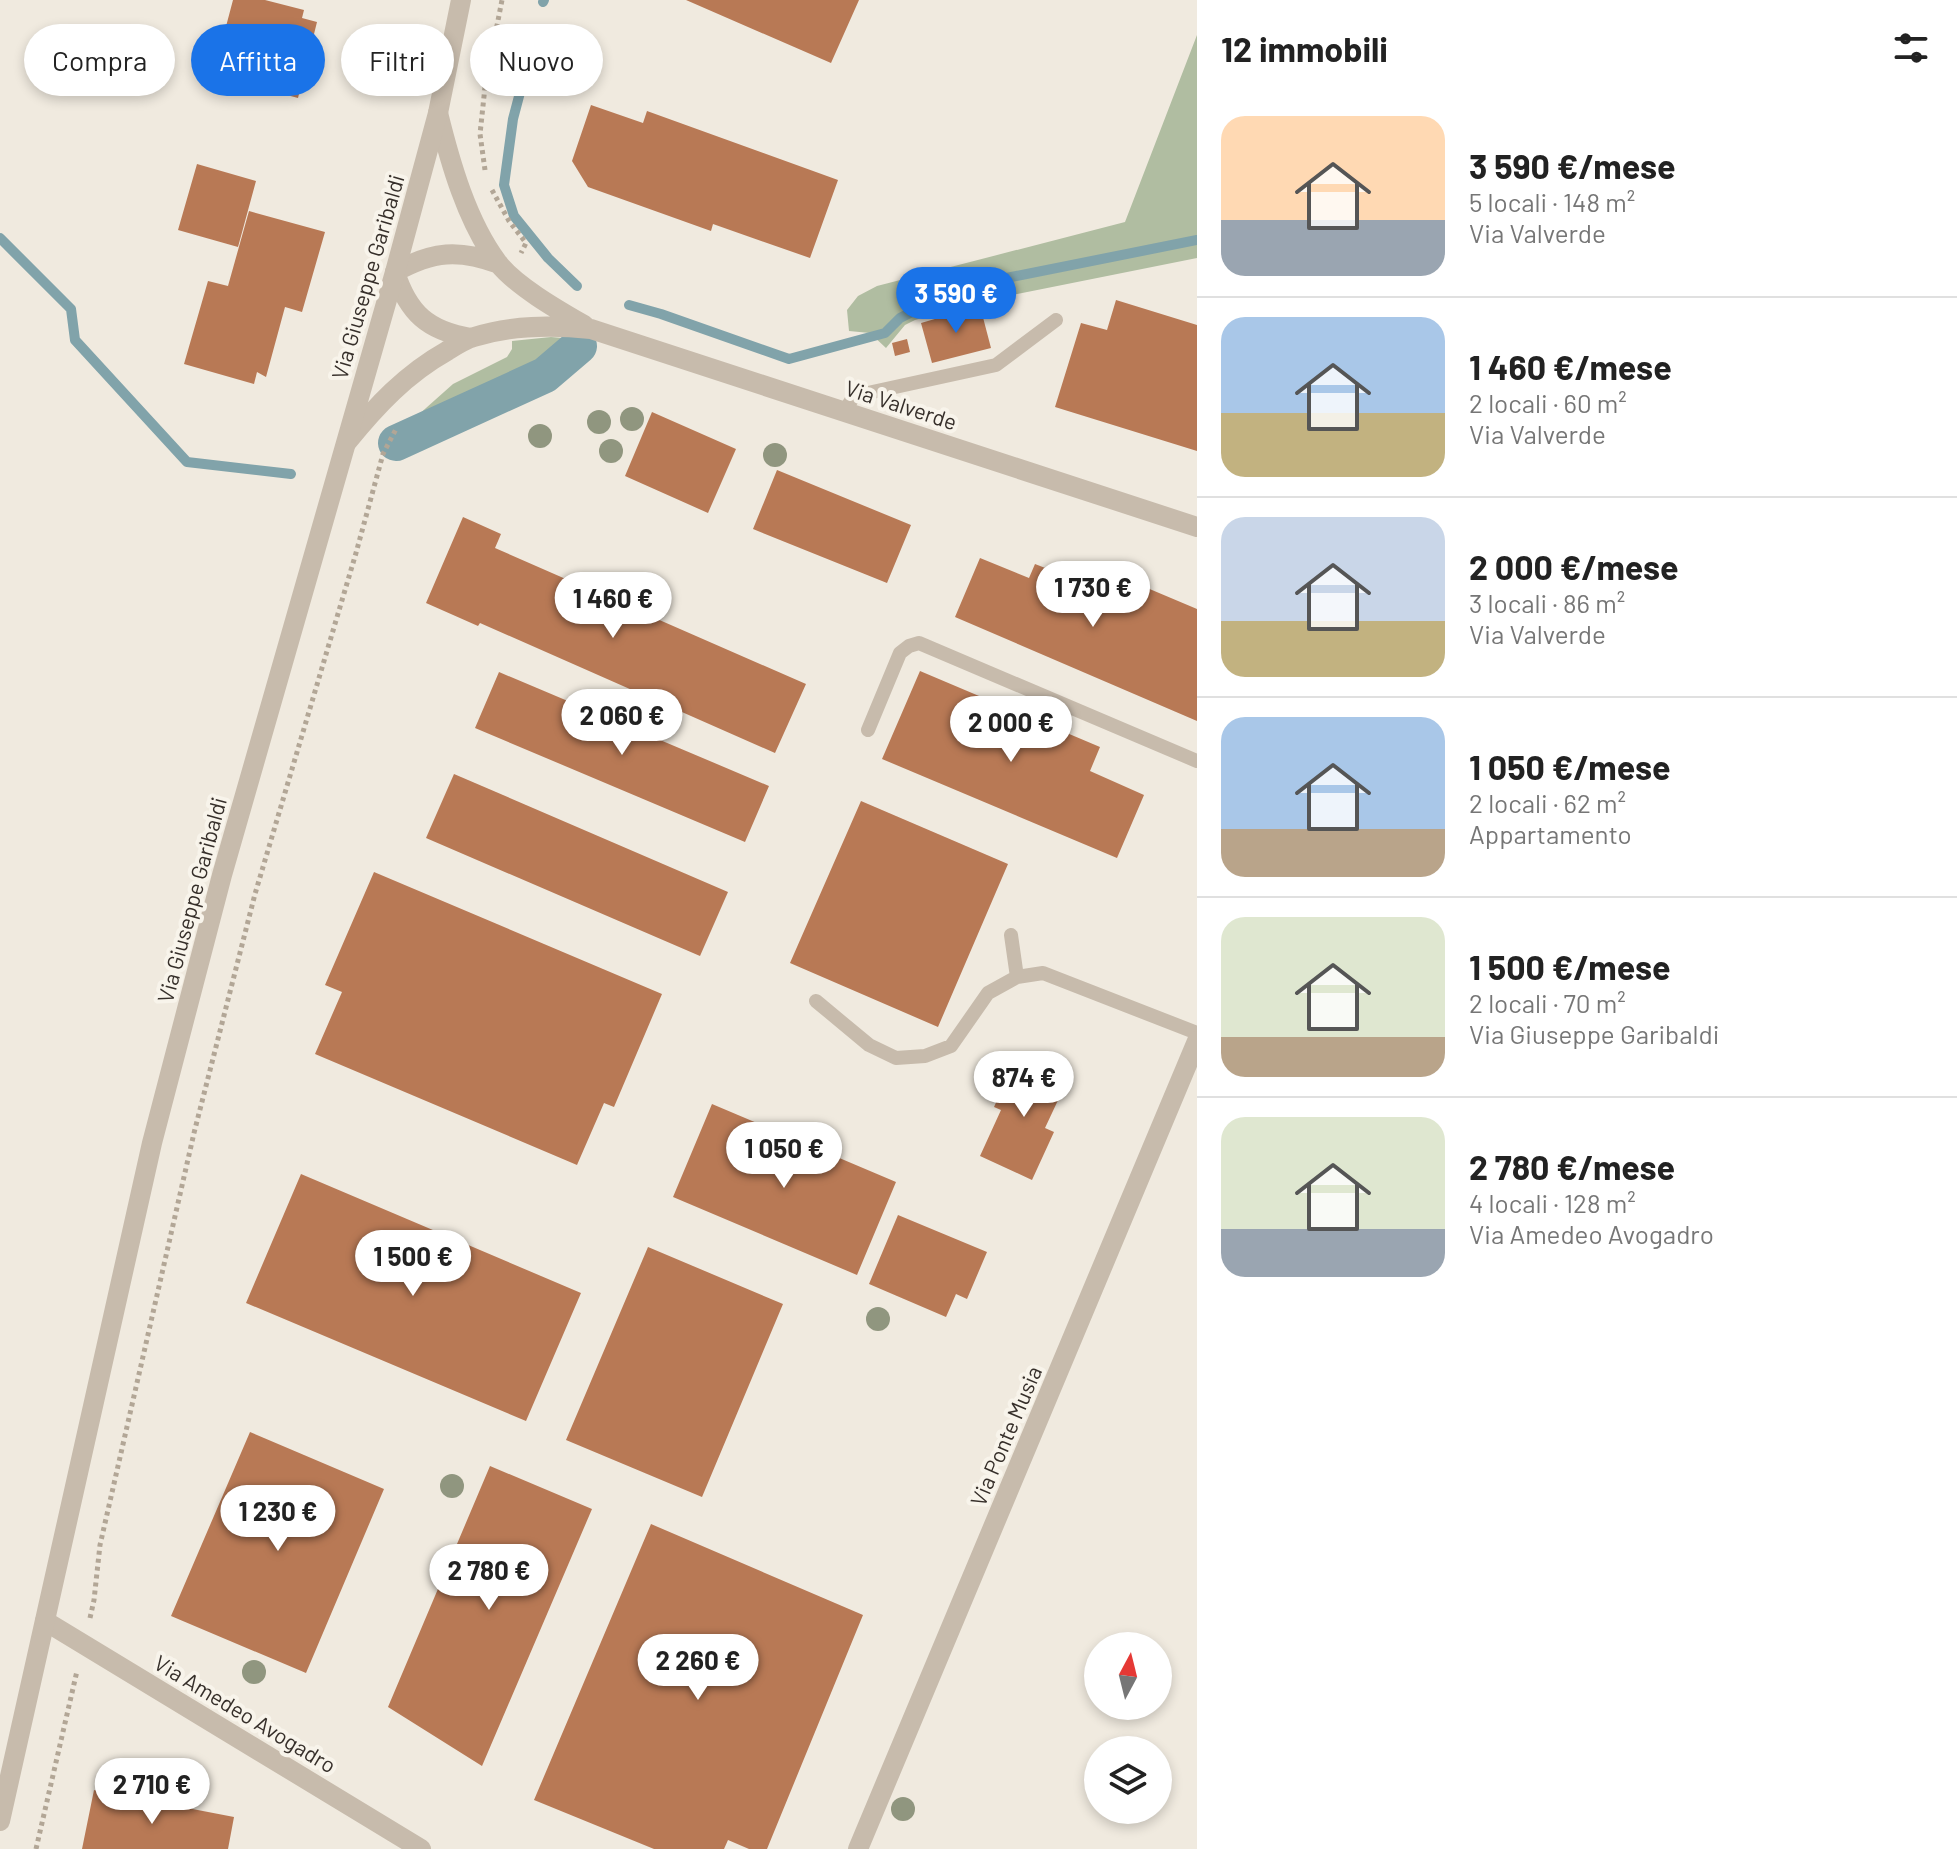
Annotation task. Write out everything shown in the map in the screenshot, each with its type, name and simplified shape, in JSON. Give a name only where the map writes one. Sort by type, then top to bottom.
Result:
[{"type":"street","name":"Via Giuseppe Garibaldi","points":[[0,1821],[152,1143],[222,875],[438,113],[461,0]]},
{"type":"street","name":"Via Valverde","points":[[438,113],[447,153],[461,192],[478,229],[505,269],[558,310],[591,329],[1197,527]]},
{"type":"street","name":"Via Valverde","points":[[471,338],[449,334],[429,325],[407,301],[395,272],[414,261],[457,253],[479,257],[505,269]]},
{"type":"street","name":"Via Valverde","points":[[347,442],[372,410],[402,382],[435,358],[471,338],[530,326],[591,329]]},
{"type":"street","name":"Via Ponte Musia","points":[[858,1849],[1197,1041]]},
{"type":"street","name":"Via Amedeo Avogadro","points":[[45,1621],[421,1849]]},
{"type":"lane","points":[[844,412],[854,396],[996,365],[1056,320]]},
{"type":"lane","points":[[868,730],[900,653],[919,643],[1197,761]]},
{"type":"lane","points":[[1011,935],[1017,977]]},
{"type":"lane","points":[[816,1001],[869,1045],[896,1058],[925,1056],[951,1046],[988,993],[1017,977],[1043,973],[1197,1033]]},
{"type":"path","points":[[502,0],[485,87],[480,134],[486,178],[509,221],[526,243],[505,269]]},
{"type":"path","points":[[36,1849],[94,1600],[100,1545],[194,1133],[243,939],[383,454],[397,427]]},
{"type":"green space","points":[[1197,35],[1197,258],[982,301],[915,320],[905,325],[886,348],[870,333],[849,331],[847,310],[858,296],[877,286],[1125,222]]},
{"type":"green space","points":[[551,337],[574,339],[555,357],[532,371],[399,432],[453,384],[507,357],[512,341]]},
{"type":"building","points":[[233,0],[265,0],[304,10],[302,18],[317,22],[316,24],[227,24]]},
{"type":"building","points":[[686,0],[859,0],[831,63]]},
{"type":"building","points":[[591,105],[643,123],[647,111],[838,180],[810,258],[713,224],[711,231],[588,187],[572,161]]},
{"type":"building","points":[[197,164],[256,181],[238,247],[178,230]]},
{"type":"building","points":[[249,211],[325,232],[302,312],[285,307],[266,377],[257,372],[254,384],[184,364],[208,281],[228,286]]},
{"type":"building","points":[[1116,300],[1197,325],[1197,451],[1055,407],[1081,323],[1107,330]]},
{"type":"building","points":[[980,306],[991,348],[932,363],[921,323]]},
{"type":"building","points":[[907,339],[910,352],[895,356],[892,343]]},
{"type":"building","points":[[652,412],[736,449],[708,513],[625,476]]},
{"type":"building","points":[[777,470],[911,525],[887,583],[753,529]]},
{"type":"building","points":[[463,517],[501,534],[495,548],[806,684],[775,753],[480,623],[478,626],[426,603]]},
{"type":"building","points":[[980,558],[1029,578],[1035,564],[1058,573],[1062,563],[1129,592],[1133,582],[1197,609],[1197,721],[955,617]]},
{"type":"building","points":[[920,671],[1100,747],[1090,771],[1144,795],[1117,858],[882,759]]},
{"type":"building","points":[[499,672],[769,786],[745,842],[475,728]]},
{"type":"building","points":[[454,774],[728,892],[700,956],[426,838]]},
{"type":"building","points":[[861,801],[1008,864],[938,1027],[790,963]]},
{"type":"building","points":[[374,872],[662,994],[614,1107],[604,1103],[577,1165],[315,1054],[342,992],[325,985]]},
{"type":"building","points":[[1016,1058],[1067,1081],[1045,1128],[1054,1132],[1032,1180],[980,1156],[1001,1110],[994,1107]]},
{"type":"building","points":[[712,1104],[896,1182],[857,1275],[673,1197]]},
{"type":"building","points":[[301,1174],[581,1293],[526,1421],[246,1303]]},
{"type":"building","points":[[898,1215],[987,1252],[967,1299],[956,1294],[946,1317],[869,1284]]},
{"type":"building","points":[[648,1247],[783,1304],[702,1497],[566,1440]]},
{"type":"building","points":[[250,1432],[384,1489],[306,1673],[171,1616]]},
{"type":"building","points":[[490,1466],[592,1509],[482,1766],[388,1707]]},
{"type":"building","points":[[651,1524],[863,1615],[767,1849],[749,1849],[728,1840],[724,1849],[654,1849],[534,1800]]},
{"type":"building","points":[[94,1790],[234,1817],[228,1849],[82,1849]]},
{"type":"waterway","points":[[519,96],[504,185],[514,216],[548,258],[577,286]]},
{"type":"waterway","points":[[0,238],[71,309],[75,340],[187,462],[291,474]]},
{"type":"waterway","points":[[629,305],[789,359],[885,333],[900,318],[961,287],[1197,240]]},
{"type":"waterway","points":[[396,443],[545,375],[579,346]]}]
